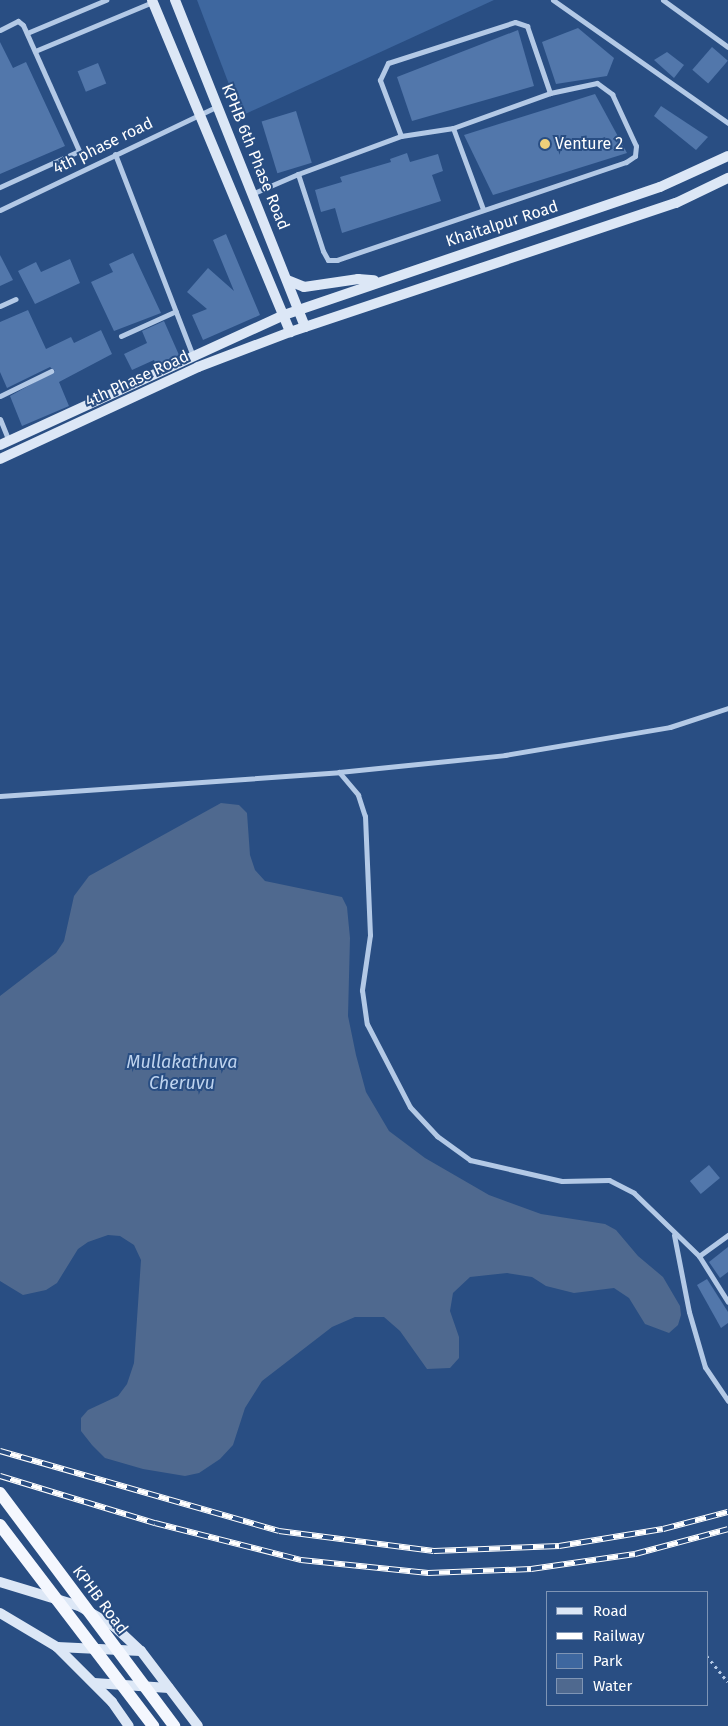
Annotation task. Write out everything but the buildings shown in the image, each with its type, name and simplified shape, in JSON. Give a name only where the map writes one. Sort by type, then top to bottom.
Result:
[{"type":"main road","name":"KPHB Road","points":[[0,1493],[174,1726]]},
{"type":"main road","name":"KPHB Road","points":[[0,1525],[153,1726]]},
{"type":"street","points":[[27,33],[106,0]]},
{"type":"street","name":"KPHB 6th Phase Road","points":[[175,0],[254,193],[305,327]]},
{"type":"street","points":[[554,0],[728,123]]},
{"type":"street","points":[[663,0],[728,47]]},
{"type":"street","points":[[35,51],[152,1],[197,115],[290,332],[676,204],[728,178]]},
{"type":"street","points":[[0,30],[18,21],[27,33],[79,151],[0,187]]},
{"type":"street","points":[[401,136],[380,80],[388,63],[515,22],[528,26],[550,93]]},
{"type":"street","points":[[254,193],[298,174],[401,136],[453,128],[550,93],[597,83],[606,88],[636,146],[635,156],[626,162],[337,260],[328,260],[298,174]]},
{"type":"street","name":"4th phase road","points":[[0,210],[218,106]]},
{"type":"street","points":[[453,128],[483,209]]},
{"type":"street","points":[[115,154],[193,356]]},
{"type":"street","name":"Khaitalpur Road","points":[[284,315],[379,281],[660,187],[728,156]]},
{"type":"street","points":[[287,280],[304,287],[358,279],[379,281]]},
{"type":"street","points":[[0,306],[16,298]]},
{"type":"street","points":[[121,336],[176,311]]},
{"type":"street","name":"4th Phase Road","points":[[5,443],[284,315]]},
{"type":"street","name":"4th Phase Road","points":[[0,459],[198,367],[290,332]]},
{"type":"street","points":[[0,396],[51,372]]},
{"type":"street","points":[[0,419],[5,443]]},
{"type":"street","points":[[0,796],[339,772],[504,755],[670,727],[728,708]]},
{"type":"street","points":[[339,772],[358,795],[365,816],[370,935],[362,990],[367,1024],[410,1107],[436,1136],[470,1160],[562,1181],[609,1180],[634,1193],[674,1234],[699,1256],[728,1302]]},
{"type":"street","points":[[674,1234],[687,1303],[705,1367],[728,1401]]},
{"type":"street","points":[[699,1256],[728,1235]]},
{"type":"street","points":[[0,1582],[79,1606],[115,1627],[141,1651],[198,1726]]},
{"type":"street","points":[[0,1613],[57,1647],[94,1683],[129,1726]]},
{"type":"street","points":[[57,1647],[141,1651]]},
{"type":"street","points":[[94,1683],[169,1688]]},
{"type":"path","points":[[708,1657],[728,1682]]},
{"type":"green space","points":[[197,0],[494,0],[241,116]]},
{"type":"water","name":"Mullakathuva Cheruvu","points":[[221,803],[239,805],[247,813],[250,855],[255,870],[265,881],[342,897],[347,907],[350,938],[348,1016],[366,1092],[389,1131],[425,1158],[489,1195],[541,1214],[605,1224],[616,1230],[638,1256],[663,1277],[680,1306],[681,1315],[678,1325],[669,1333],[645,1324],[629,1298],[614,1288],[574,1293],[546,1286],[532,1277],[507,1273],[470,1277],[453,1293],[450,1311],[459,1337],[459,1358],[450,1368],[427,1369],[400,1331],[384,1317],[355,1317],[332,1327],[262,1381],[245,1408],[233,1445],[220,1459],[199,1473],[185,1476],[143,1469],[105,1458],[92,1445],[81,1431],[81,1418],[88,1410],[118,1396],[127,1384],[134,1363],[141,1260],[134,1245],[120,1236],[108,1235],[88,1242],[78,1249],[57,1283],[46,1290],[23,1295],[0,1281],[0,996],[56,953],[64,941],[74,896],[89,876]]},
{"type":"railway","points":[[0,1451],[279,1531],[434,1551],[559,1546],[663,1529],[728,1512]]},
{"type":"railway","points":[[0,1476],[155,1523],[301,1560],[428,1573],[531,1569],[635,1554],[728,1529]]},
{"type":"place","name":"Venture 2","points":[[545,144]]}]
